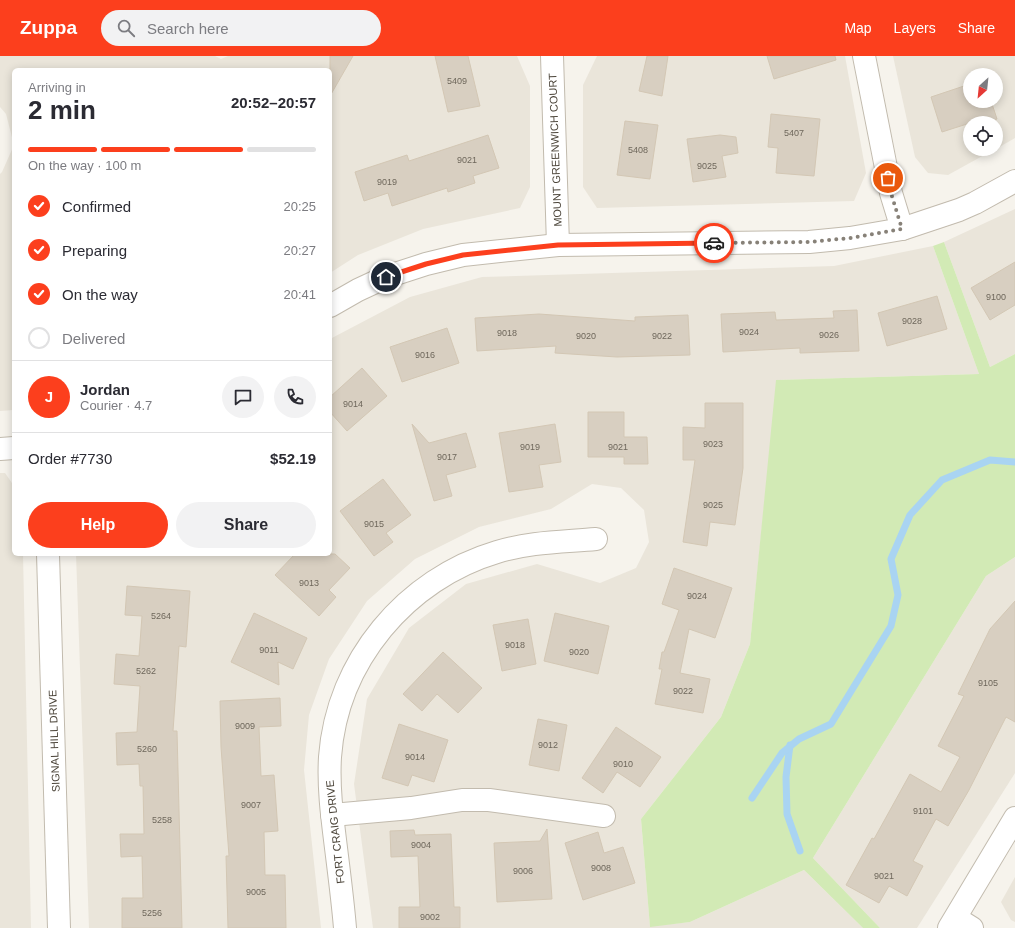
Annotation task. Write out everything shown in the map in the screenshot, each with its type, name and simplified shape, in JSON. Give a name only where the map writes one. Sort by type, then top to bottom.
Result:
[{"type":"street","name":"MOUNT GREENWICH COURT","points":[[552,56],[558,245]]},
{"type":"street","points":[[864,56],[891,193],[902,229]]},
{"type":"street","points":[[332,305],[358,290],[386,277],[426,264],[463,255],[558,245],[809,242],[850,238],[902,229],[959,210],[1015,182]]},
{"type":"street","points":[[0,449],[12,448]]},
{"type":"street","name":"FORT CRAIG DRIVE","points":[[345,928],[329,794],[330,757],[338,712],[346,687],[372,639],[390,618],[410,599],[431,582],[451,570],[479,558],[520,546],[596,539]]},
{"type":"street","name":"SIGNAL HILL DRIVE","points":[[48,556],[59,928]]},
{"type":"street","points":[[332,815],[411,808],[469,800],[490,800],[604,816]]},
{"type":"street","points":[[959,925],[1015,818]]},
{"type":"shaded area","points":[[0,56],[215,56],[221,59],[228,56],[517,56],[530,86],[530,187],[520,208],[423,229],[358,255],[332,272],[332,68],[12,68],[12,137],[6,114],[0,107]]},
{"type":"shaded area","points":[[597,56],[845,56],[866,173],[854,201],[597,208],[583,187],[583,85]]},
{"type":"shaded area","points":[[893,56],[1015,56],[1015,138],[1003,145],[1003,116],[963,116],[963,156],[982,156],[948,175],[928,173],[915,157]]},
{"type":"shaded area","points":[[12,150],[12,410],[0,411],[0,174]]},
{"type":"shaded area","points":[[1015,209],[1015,354],[990,367],[944,242]]},
{"type":"shaded area","points":[[933,246],[979,374],[777,380],[750,644],[721,717],[641,819],[650,926],[690,922],[804,870],[863,928],[373,928],[354,784],[367,699],[409,628],[466,584],[537,564],[600,583],[636,568],[649,542],[644,510],[621,488],[592,484],[551,509],[479,527],[415,559],[367,601],[329,659],[309,715],[304,770],[321,928],[89,928],[76,556],[332,556],[332,338],[410,297],[482,277],[834,266]]},
{"type":"shaded area","points":[[0,473],[5,473],[12,483],[12,556],[23,556],[31,928],[0,928]]},
{"type":"shaded area","points":[[1015,557],[1015,773],[917,928],[880,928],[813,858],[986,576]]},
{"type":"shaded area","points":[[1015,877],[1015,922],[1011,920],[1001,902]]},
{"type":"green space","points":[[944,242],[990,367],[1015,354],[1015,557],[986,576],[813,858],[880,928],[863,928],[804,870],[690,922],[650,927],[641,819],[721,717],[750,644],[776,380],[979,374],[933,246]]},
{"type":"building","points":[[330,56],[353,56],[332,93],[332,68],[330,68]]},
{"type":"building","points":[[435,56],[468,56],[480,106],[448,112]]},
{"type":"building","points":[[647,56],[668,56],[662,96],[639,91]]},
{"type":"building","points":[[767,56],[835,56],[836,60],[774,79]]},
{"type":"building","points":[[963,86],[963,108],[993,108],[996,116],[963,116],[963,125],[942,132],[931,97]]},
{"type":"building","points":[[771,114],[820,119],[814,176],[776,173],[778,148],[768,147]]},
{"type":"building","points":[[625,121],[658,125],[650,179],[617,175]]},
{"type":"building","points":[[488,135],[499,168],[473,176],[475,183],[448,192],[447,188],[392,206],[388,193],[364,201],[355,172],[407,155],[409,161]]},
{"type":"building","points":[[720,135],[736,137],[738,153],[722,156],[726,177],[693,182],[687,139]]},
{"type":"building","points":[[1015,262],[1015,305],[990,320],[971,288]]},
{"type":"building","points":[[937,296],[947,329],[887,346],[878,313]]},
{"type":"building","points":[[857,310],[859,351],[800,353],[800,348],[723,352],[721,314],[775,312],[776,320],[834,318],[833,311]]},
{"type":"building","points":[[539,314],[635,321],[635,317],[688,315],[690,355],[617,357],[555,353],[556,346],[477,351],[475,318]]},
{"type":"building","points":[[447,328],[459,363],[402,382],[390,347]]},
{"type":"building","points":[[362,368],[387,396],[347,431],[332,414],[332,395]]},
{"type":"building","points":[[705,403],[743,403],[743,468],[735,525],[710,522],[707,546],[683,542],[695,460],[683,460],[683,427],[705,428]]},
{"type":"building","points":[[588,412],[624,412],[624,437],[647,437],[648,464],[624,464],[624,457],[588,457]]},
{"type":"building","points":[[412,424],[429,443],[466,433],[476,467],[446,475],[452,496],[434,501]]},
{"type":"building","points":[[555,424],[561,462],[539,465],[543,487],[509,492],[499,433]]},
{"type":"building","points":[[383,479],[411,515],[386,533],[393,542],[374,556],[340,511]]},
{"type":"building","points":[[332,554],[335,554],[350,568],[329,590],[336,597],[319,616],[275,575],[293,556],[332,556]]},
{"type":"building","points":[[674,568],[732,588],[715,638],[689,629],[680,673],[710,679],[703,713],[655,704],[662,669],[659,669],[662,652],[664,652],[679,610],[662,604]]},
{"type":"building","points":[[127,586],[190,591],[186,647],[179,646],[173,731],[177,731],[182,928],[122,928],[122,898],[143,898],[142,856],[121,857],[120,834],[144,834],[143,786],[140,786],[139,764],[117,765],[116,733],[137,732],[140,686],[114,684],[116,654],[139,656],[142,616],[125,615]]},
{"type":"building","points":[[1015,601],[1015,722],[1006,717],[969,790],[948,826],[936,819],[913,861],[923,866],[907,896],[889,886],[879,903],[846,885],[872,838],[874,839],[910,774],[941,792],[960,757],[938,746],[964,696],[958,694],[990,629]]},
{"type":"building","points":[[254,613],[307,638],[293,669],[278,662],[279,685],[231,662]]},
{"type":"building","points":[[555,613],[609,626],[598,674],[544,661]]},
{"type":"building","points":[[528,619],[536,664],[502,671],[493,625]]},
{"type":"building","points":[[443,652],[482,688],[458,713],[437,694],[422,711],[403,694]]},
{"type":"building","points":[[280,698],[281,726],[259,727],[261,776],[274,775],[278,831],[264,832],[265,875],[285,875],[286,928],[228,928],[226,856],[229,856],[221,747],[220,701]]},
{"type":"building","points":[[538,719],[567,725],[559,771],[529,765]]},
{"type":"building","points":[[399,724],[448,740],[434,782],[412,775],[408,786],[382,778]]},
{"type":"building","points":[[616,727],[661,757],[640,787],[617,772],[603,793],[582,778]]},
{"type":"building","points":[[547,829],[552,899],[497,902],[494,843],[540,841]]},
{"type":"building","points":[[414,830],[415,835],[451,834],[454,907],[460,907],[460,928],[399,928],[399,907],[420,907],[418,856],[391,857],[390,831]]},
{"type":"building","points":[[598,832],[604,853],[623,847],[635,883],[583,900],[565,843]]},
{"type":"waterway","points":[[752,798],[782,753],[799,739],[831,724],[891,626],[898,595],[891,559],[910,515],[942,480],[990,460],[1015,462]]},
{"type":"waterway","points":[[790,745],[786,777],[787,814],[800,851]]},
{"type":"way so far","points":[[714,243],[809,242],[850,238],[902,229],[888,178]]},
{"type":"route","points":[[386,277],[426,264],[463,255],[558,245],[714,243]]}]
